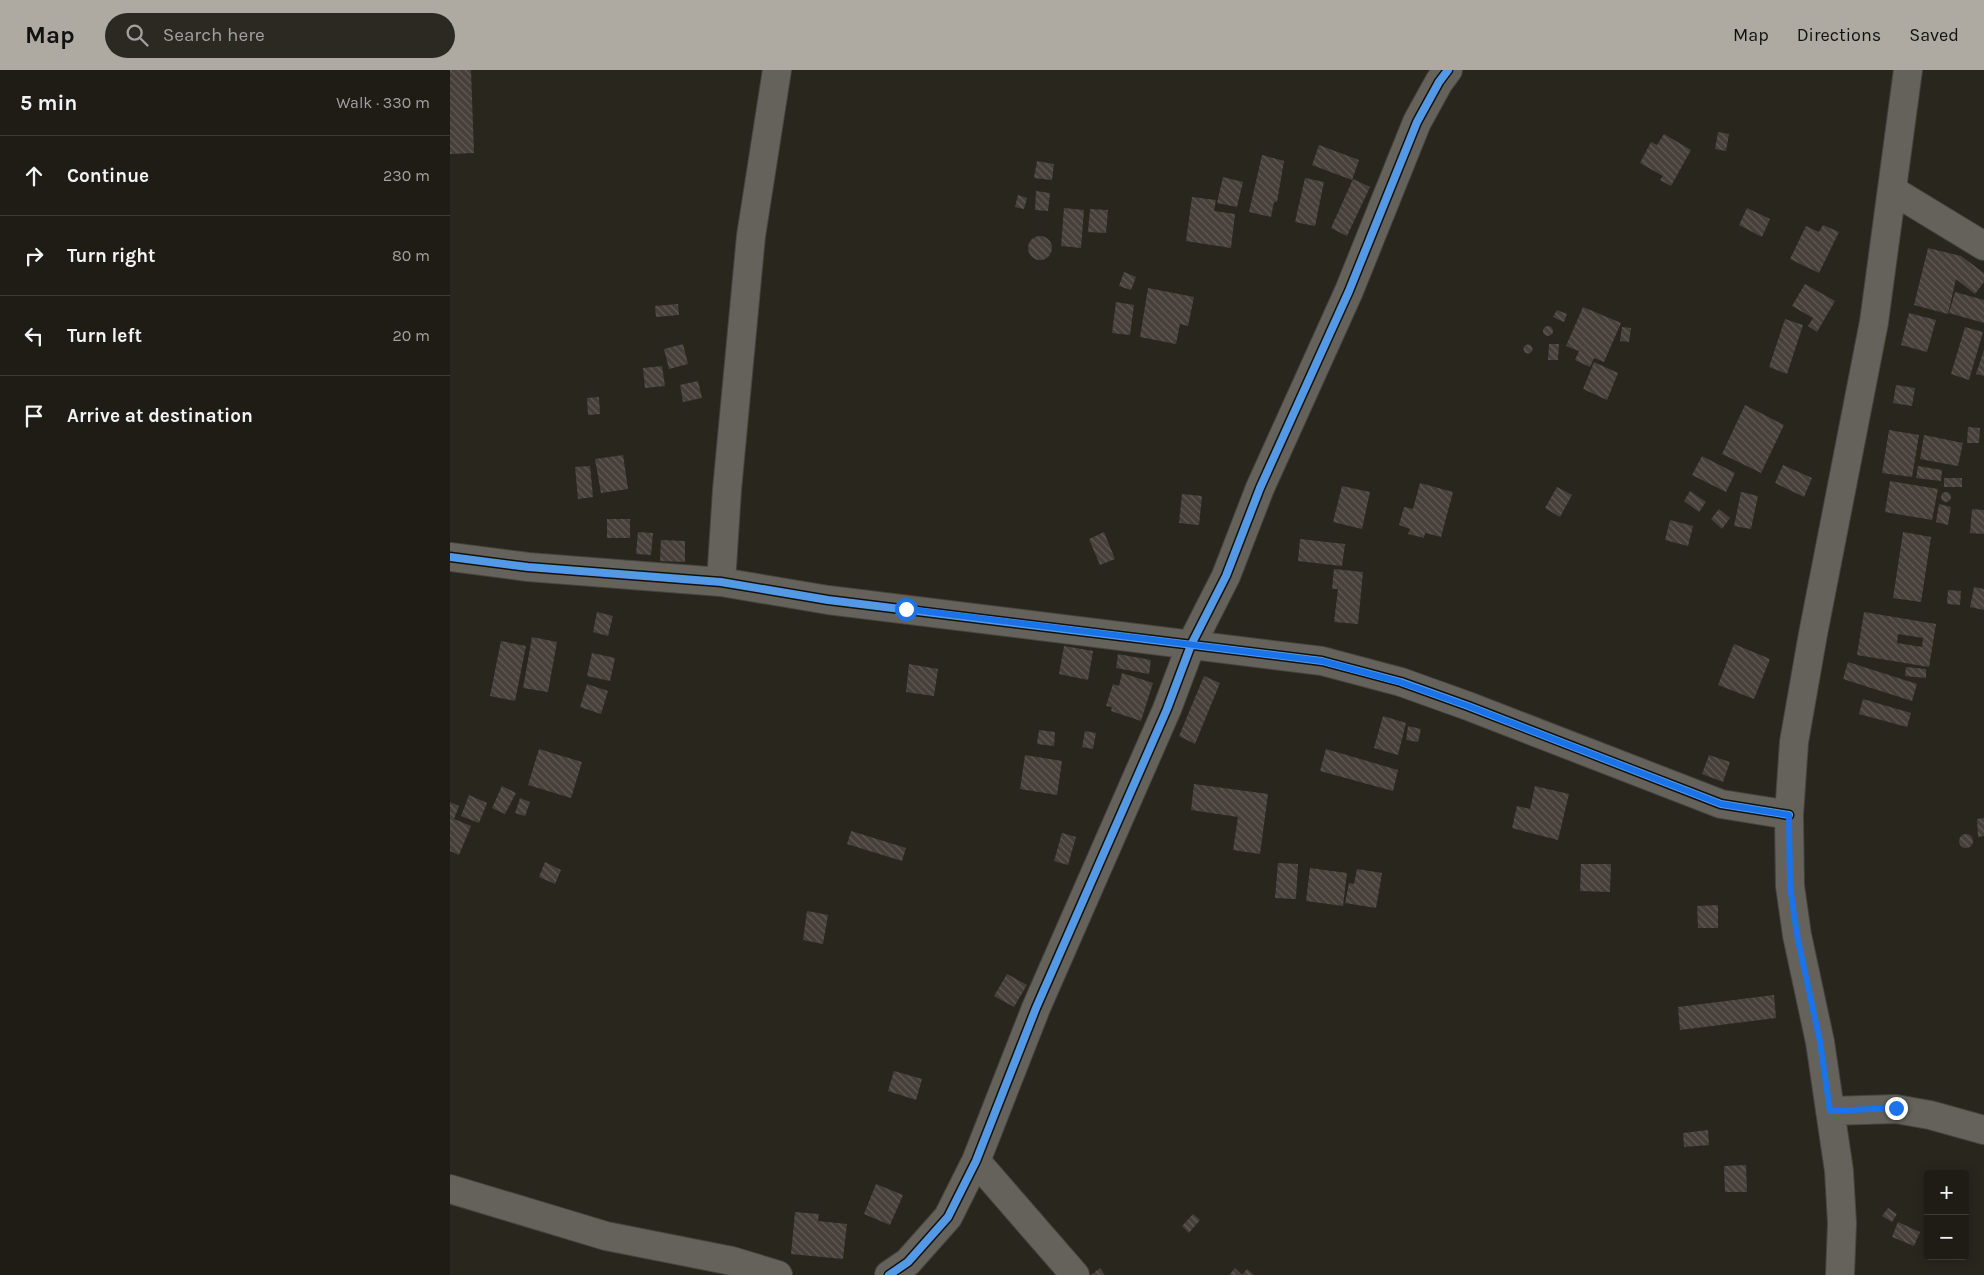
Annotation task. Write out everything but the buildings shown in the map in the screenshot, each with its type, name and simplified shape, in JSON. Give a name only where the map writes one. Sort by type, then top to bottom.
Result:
[{"type":"street","points":[[721,582],[728,480],[752,236],[777,70]]},
{"type":"street","points":[[889,1275],[908,1262],[948,1217],[976,1161],[1036,1008],[1167,709],[1191,646],[1226,576],[1260,488],[1350,291],[1418,122],[1439,82],[1448,70]]},
{"type":"street","points":[[1840,1275],[1842,1223],[1839,1180],[1820,1042],[1797,935],[1790,886],[1789,815],[1794,742],[1828,552],[1874,322],[1908,70]]},
{"type":"street","points":[[1892,190],[1984,246]]},
{"type":"street","points":[[450,557],[528,567],[721,582],[828,600],[1322,661],[1400,682],[1522,726],[1721,804],[1789,815]]},
{"type":"street","points":[[1830,1111],[1896,1108],[1984,1130]]},
{"type":"street","points":[[976,1161],[1075,1275]]},
{"type":"street","points":[[450,1188],[606,1236],[732,1261],[778,1275]]},
{"type":"cycle path","points":[[889,1275],[908,1262],[948,1217],[976,1161],[1036,1008],[1167,709],[1191,645],[1226,576],[1260,488],[1349,291],[1417,122],[1439,82],[1448,70]]},
{"type":"cycle path","points":[[450,557],[528,567],[721,582],[828,600],[1322,661],[1401,682],[1468,706],[1721,804],[1789,815]]},
{"type":"route","points":[[906,609],[1322,661],[1400,682],[1468,706],[1721,804],[1789,815],[1790,886],[1797,935],[1820,1042],[1830,1111],[1859,1108],[1896,1108]]}]
